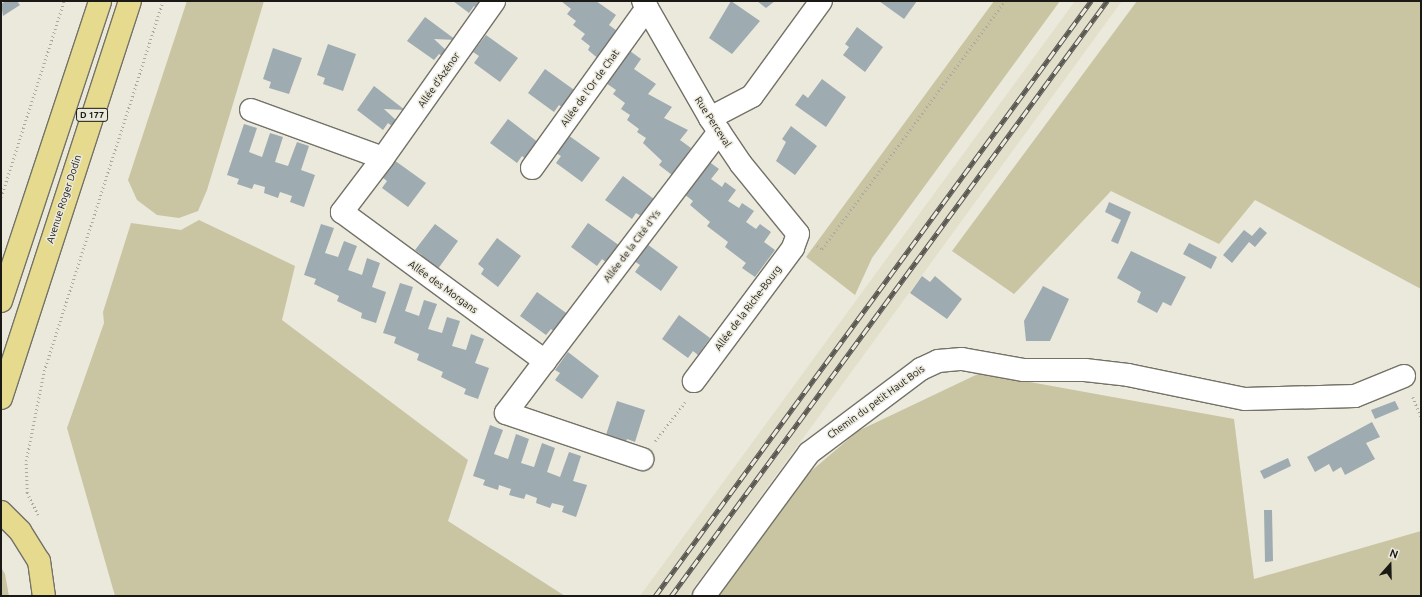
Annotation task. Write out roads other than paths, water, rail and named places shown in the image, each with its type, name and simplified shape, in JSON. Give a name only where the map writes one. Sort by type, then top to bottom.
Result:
[{"type":"main road","name":"D 177","points":[[1,301],[100,1]]},
{"type":"main road","name":"Avenue Roger Dodin","points":[[1,398],[130,1]]},
{"type":"main road","points":[[1,512],[20,531],[39,561],[44,596]]},
{"type":"street","name":"Allée d'Azénor","points":[[383,158],[494,1]]},
{"type":"street","points":[[715,125],[752,96],[821,1]]},
{"type":"street","name":"Rue Perceval","points":[[645,5],[715,125],[798,234]]},
{"type":"street","name":"Allée de l'Or de Chat","points":[[532,168],[645,5]]},
{"type":"street","points":[[251,110],[383,158]]},
{"type":"street","name":"Allée de la Cité d'Ys","points":[[545,361],[715,125]]},
{"type":"street","name":"Allée des Morgans","points":[[383,158],[342,212],[545,361]]},
{"type":"street","name":"Allée de la Riche-Bourg","points":[[694,381],[793,248],[798,234]]},
{"type":"street","name":"Chemin du petit Haut Bois","points":[[704,596],[810,453],[921,369],[938,360],[962,359],[1024,370],[1084,370],[1128,375],[1245,399],[1355,396],[1404,376]]},
{"type":"street","points":[[545,361],[506,413],[642,458]]},
{"type":"railway","points":[[655,596],[1091,1]]},
{"type":"railway","points":[[671,596],[1107,1]]}]
